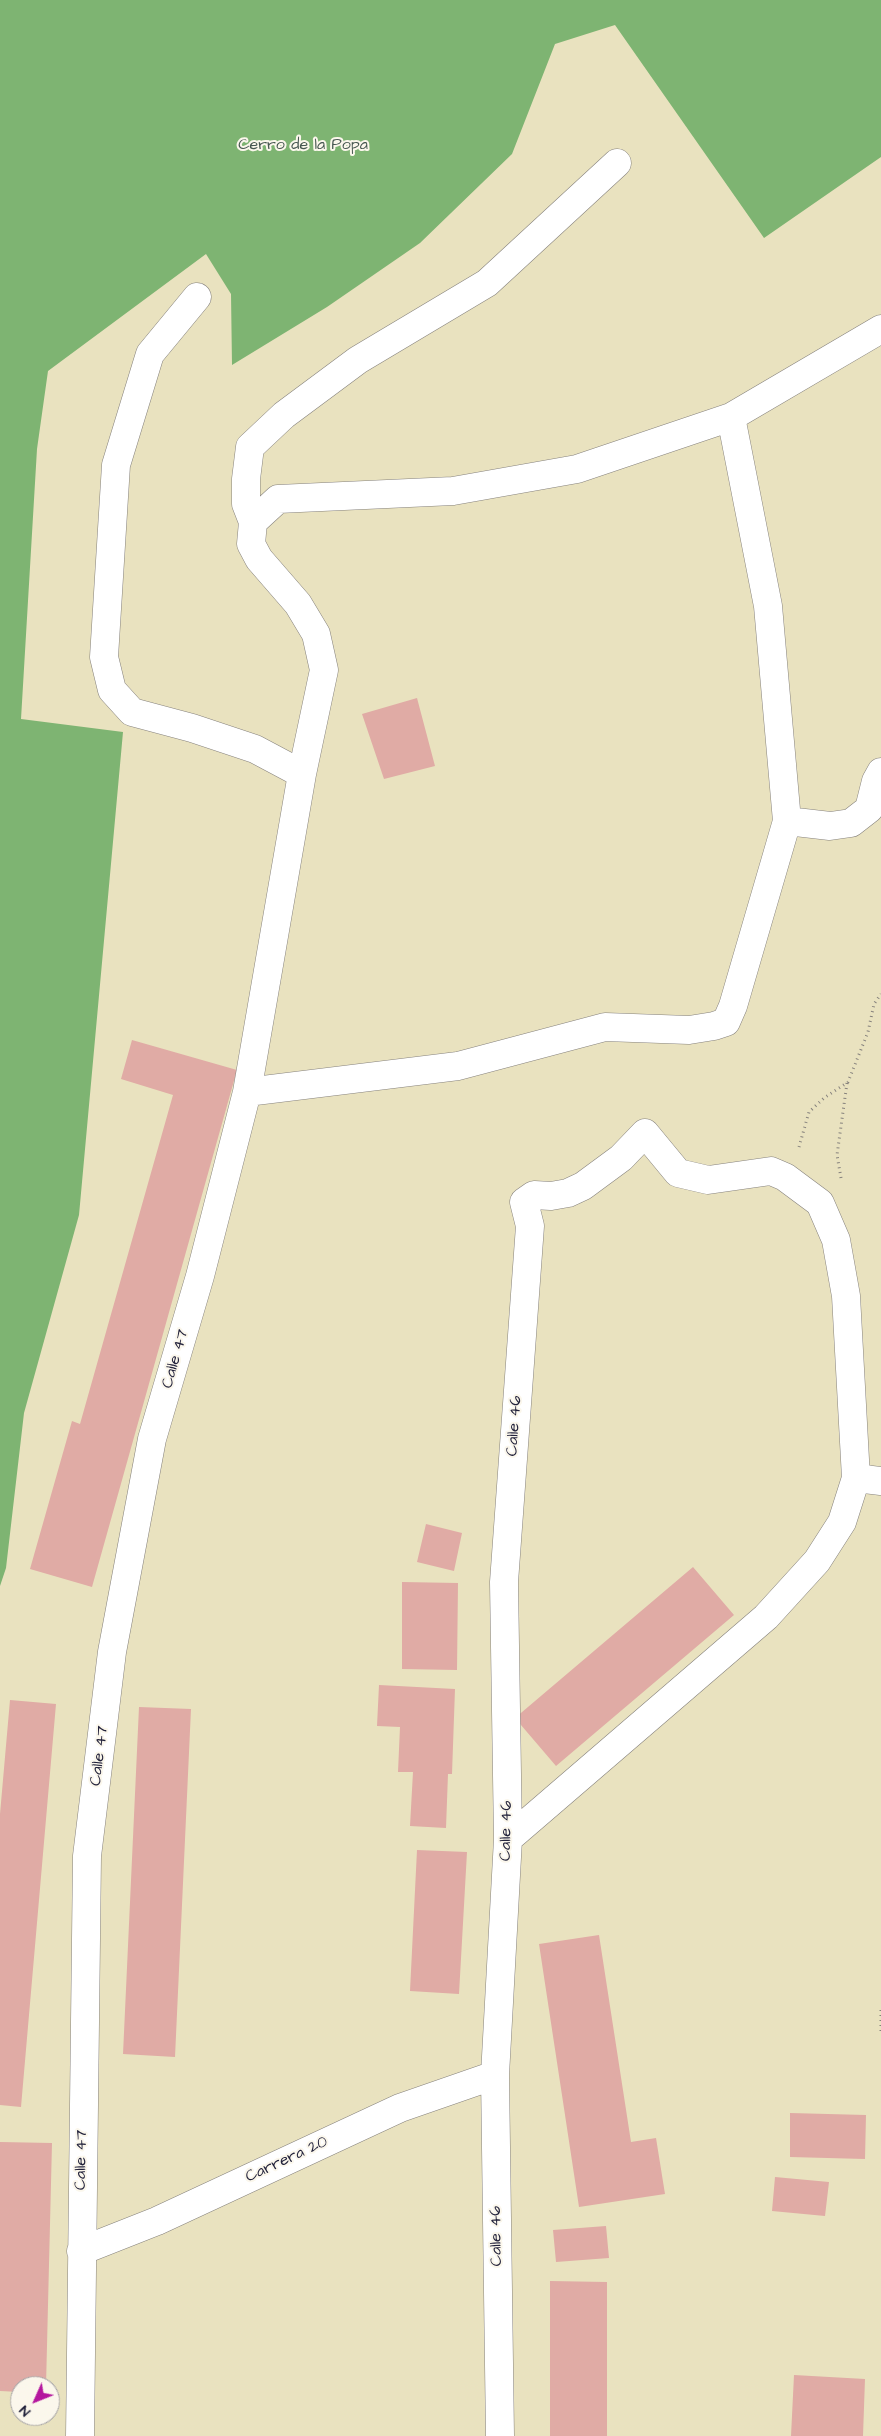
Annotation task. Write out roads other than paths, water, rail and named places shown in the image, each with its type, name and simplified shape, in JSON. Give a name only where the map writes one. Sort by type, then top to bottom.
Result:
[{"type":"street","name":"Calle 47","points":[[80,2436],[87,1856],[112,1652],[152,1439],[200,1276],[247,1092],[302,774],[324,670],[316,634],[298,604],[259,558],[250,544],[253,522],[246,504],[246,479],[250,447],[284,415],[358,360],[487,282],[617,162]]},
{"type":"street","points":[[197,297],[150,354],[116,465],[104,657],[112,690],[132,712],[192,728],[255,750],[302,774]]},
{"type":"street","points":[[253,522],[278,499],[453,491],[577,469],[731,417],[881,329]]},
{"type":"street","points":[[247,1092],[458,1066],[605,1027],[689,1030],[726,1022],[733,1006],[787,821],[768,606],[731,417]]},
{"type":"street","points":[[787,821],[830,826],[851,823],[869,809],[876,781],[881,772]]},
{"type":"street","name":"Calle 46","points":[[500,2436],[495,2075],[508,1840],[504,1582],[530,1226],[524,1202],[534,1195],[550,1196],[583,1186],[621,1158],[645,1133],[678,1173],[708,1180],[771,1171],[785,1177],[820,1203],[836,1240],[846,1296],[868,1480]]},
{"type":"street","points":[[508,1840],[766,1617],[817,1562],[868,1480]]},
{"type":"street","name":"Carrera 20","points":[[81,2252],[157,2221],[400,2108],[495,2075]]},
{"type":"park label","name":"Cerro de la Popa","points":[[303,146]]}]
